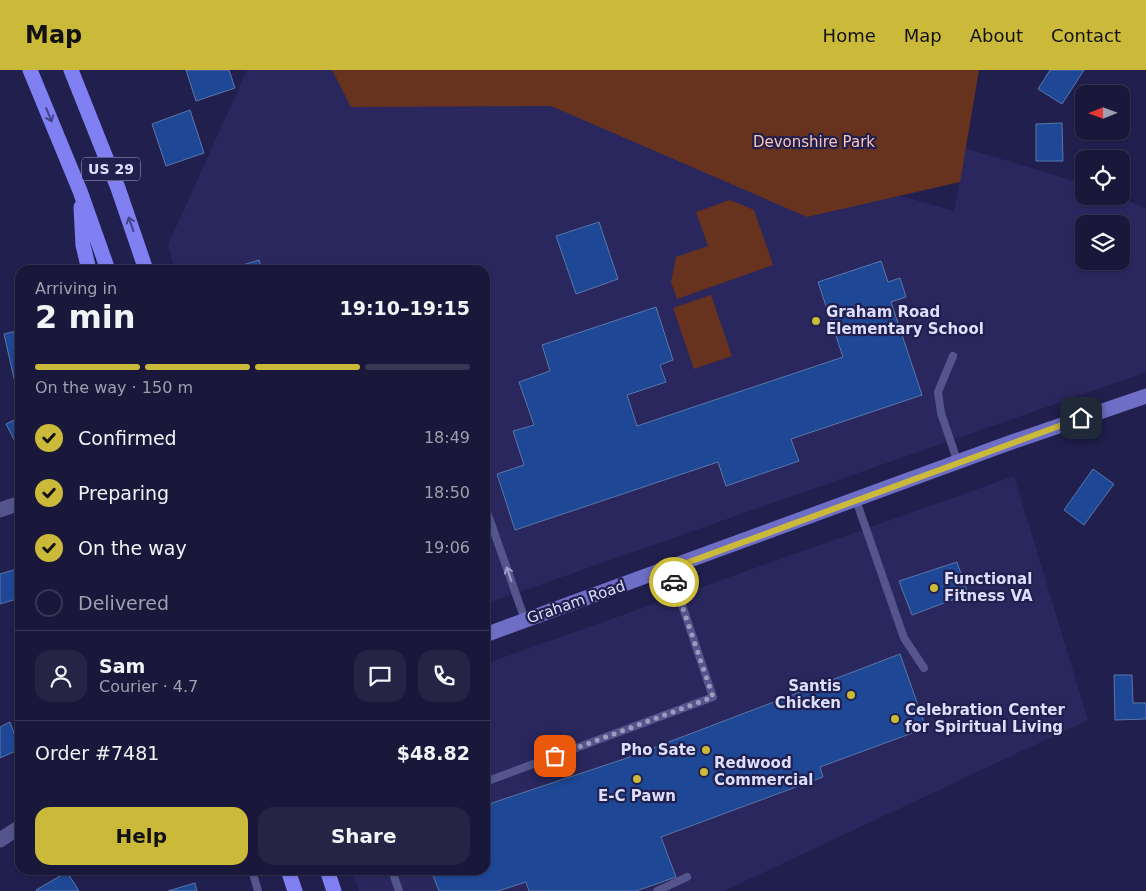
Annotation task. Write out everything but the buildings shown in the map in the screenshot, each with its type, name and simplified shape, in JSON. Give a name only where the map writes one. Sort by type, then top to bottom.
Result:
[{"type":"main road","name":"US 29","points":[[30,70],[80,191],[106,265]]},
{"type":"main road","name":"US 29","points":[[74,71],[118,188],[144,265]]},
{"type":"main road","points":[[80,191],[83,245],[87,265]]},
{"type":"main road","points":[[290,875],[295,891]]},
{"type":"main road","points":[[329,875],[334,891]]},
{"type":"street","name":"Graham Road","points":[[490,633],[1146,396]]},
{"type":"street","points":[[0,510],[15,505]]},
{"type":"street","points":[[0,840],[15,830]]},
{"type":"lane","points":[[953,356],[938,392],[941,413],[958,463]]},
{"type":"lane","points":[[856,500],[904,638],[924,668]]},
{"type":"lane","points":[[490,520],[525,620]]},
{"type":"lane","points":[[490,780],[713,697],[670,569]]},
{"type":"lane","points":[[253,875],[258,891]]},
{"type":"lane","points":[[394,875],[399,891]]},
{"type":"lane","points":[[657,891],[687,877]]},
{"type":"shaded area","name":"Graham Road Elementary School","points":[[247,70],[457,70],[954,211],[965,148],[1075,182],[1075,205],[1130,205],[1130,202],[1146,208],[1146,372],[490,602],[490,265],[174,265],[168,245]]},
{"type":"shaded area","points":[[1014,476],[1088,720],[724,891],[359,891],[354,875],[490,875],[490,662]]},
{"type":"green space","name":"Devonshire Park","points":[[332,70],[979,70],[960,182],[807,217],[551,106],[351,107]]},
{"type":"green space","points":[[730,200],[754,210],[773,265],[677,299],[671,282],[676,257],[708,246],[696,212]]},
{"type":"green space","points":[[711,295],[732,356],[694,369],[673,308]]},
{"type":"way so far","points":[[555,756],[713,697],[674,582]]},
{"type":"place","name":"Graham Road Elementary School","points":[[816,321]]},
{"type":"place","name":"Functional Fitness VA","points":[[934,588]]},
{"type":"place","name":"Santis Chicken","points":[[851,695]]},
{"type":"place","name":"Celebration Center for Spiritual Living","points":[[895,719]]},
{"type":"place","name":"Pho Sate","points":[[706,750]]},
{"type":"place","name":"Redwood Commercial","points":[[704,772]]},
{"type":"place","name":"E-C Pawn","points":[[637,779]]},
{"type":"route","points":[[674,582],[670,569],[1081,418]]}]
